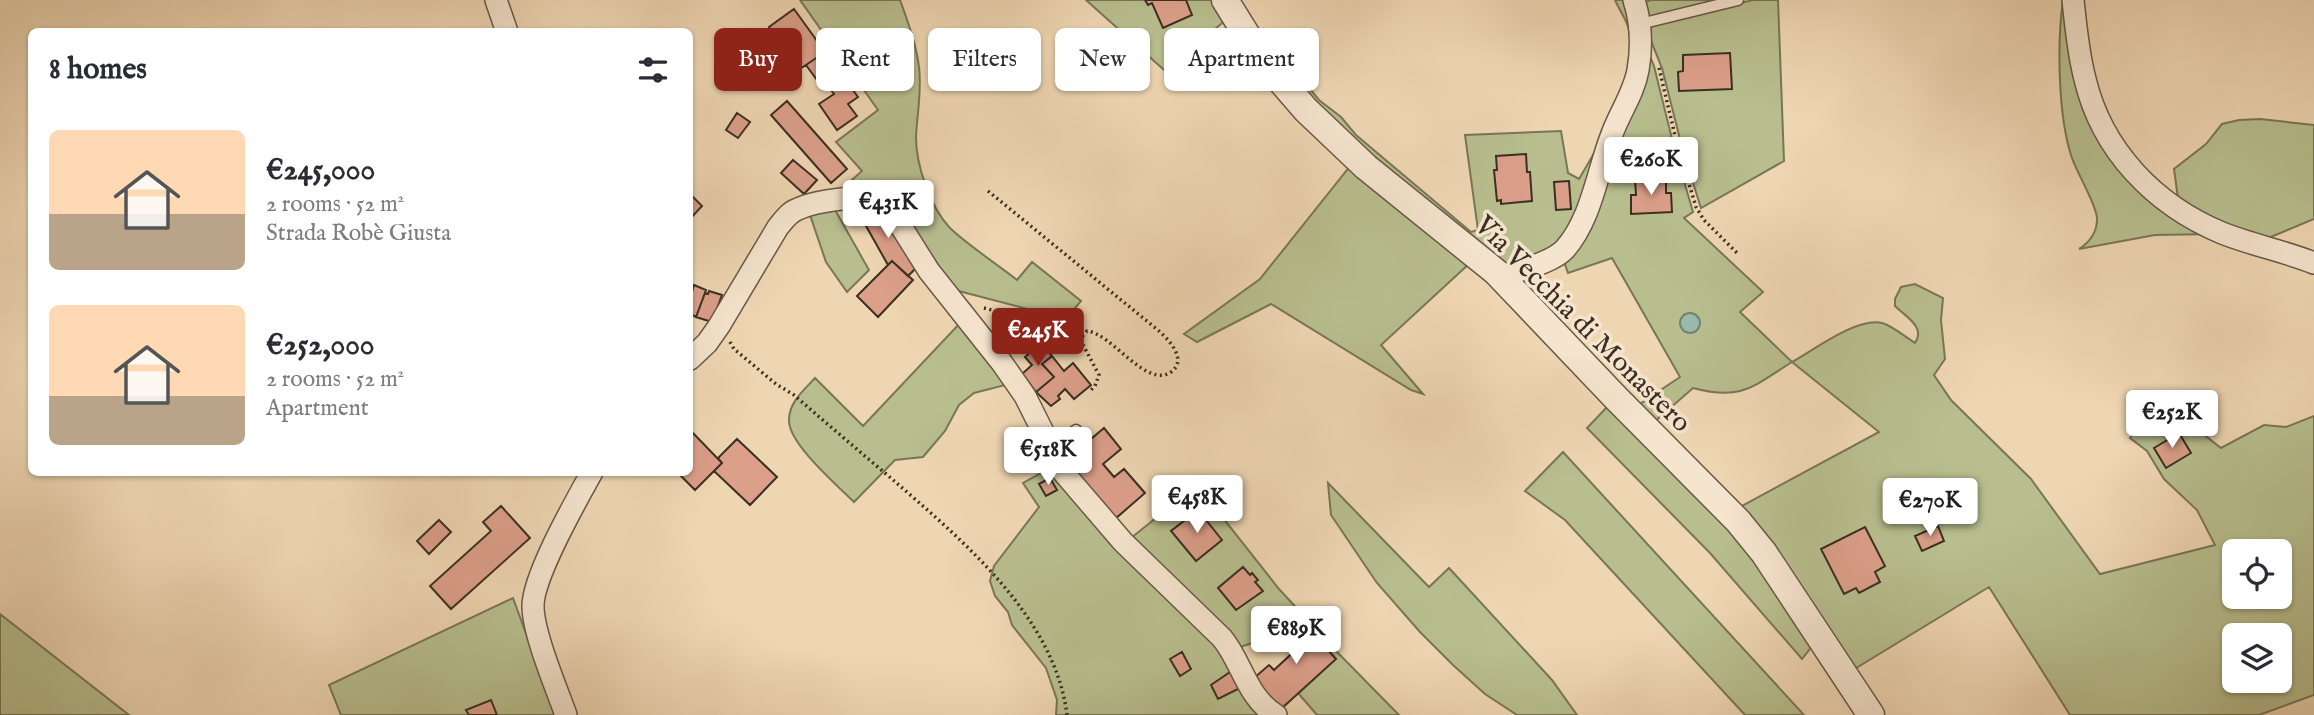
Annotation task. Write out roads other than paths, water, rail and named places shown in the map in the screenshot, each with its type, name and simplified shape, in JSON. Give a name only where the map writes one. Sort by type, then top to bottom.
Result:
[{"type":"street","points":[[496,0],[506,28]]},
{"type":"street","name":"Via Vecchia di Monastero","points":[[1225,0],[1261,58],[1313,116],[1366,167],[1501,277],[1746,530],[1871,715]]},
{"type":"street","points":[[1501,277],[1559,254],[1577,230],[1612,132],[1635,83],[1640,62],[1640,24],[1634,0]]},
{"type":"street","points":[[2073,0],[2080,57],[2094,108],[2111,143],[2141,180],[2173,206],[2210,228],[2314,262]]},
{"type":"street","points":[[693,350],[707,343],[719,326],[773,235],[788,215],[804,207],[836,201],[870,198],[885,201],[929,271],[1025,396],[1063,472],[1114,532],[1230,648],[1252,690],[1265,707],[1276,715]]},
{"type":"street","points":[[566,715],[536,626],[533,604],[543,570],[590,476]]},
{"type":"lane","points":[[1640,24],[1738,0]]},
{"type":"lane","points":[[1051,451],[1076,429]]}]
